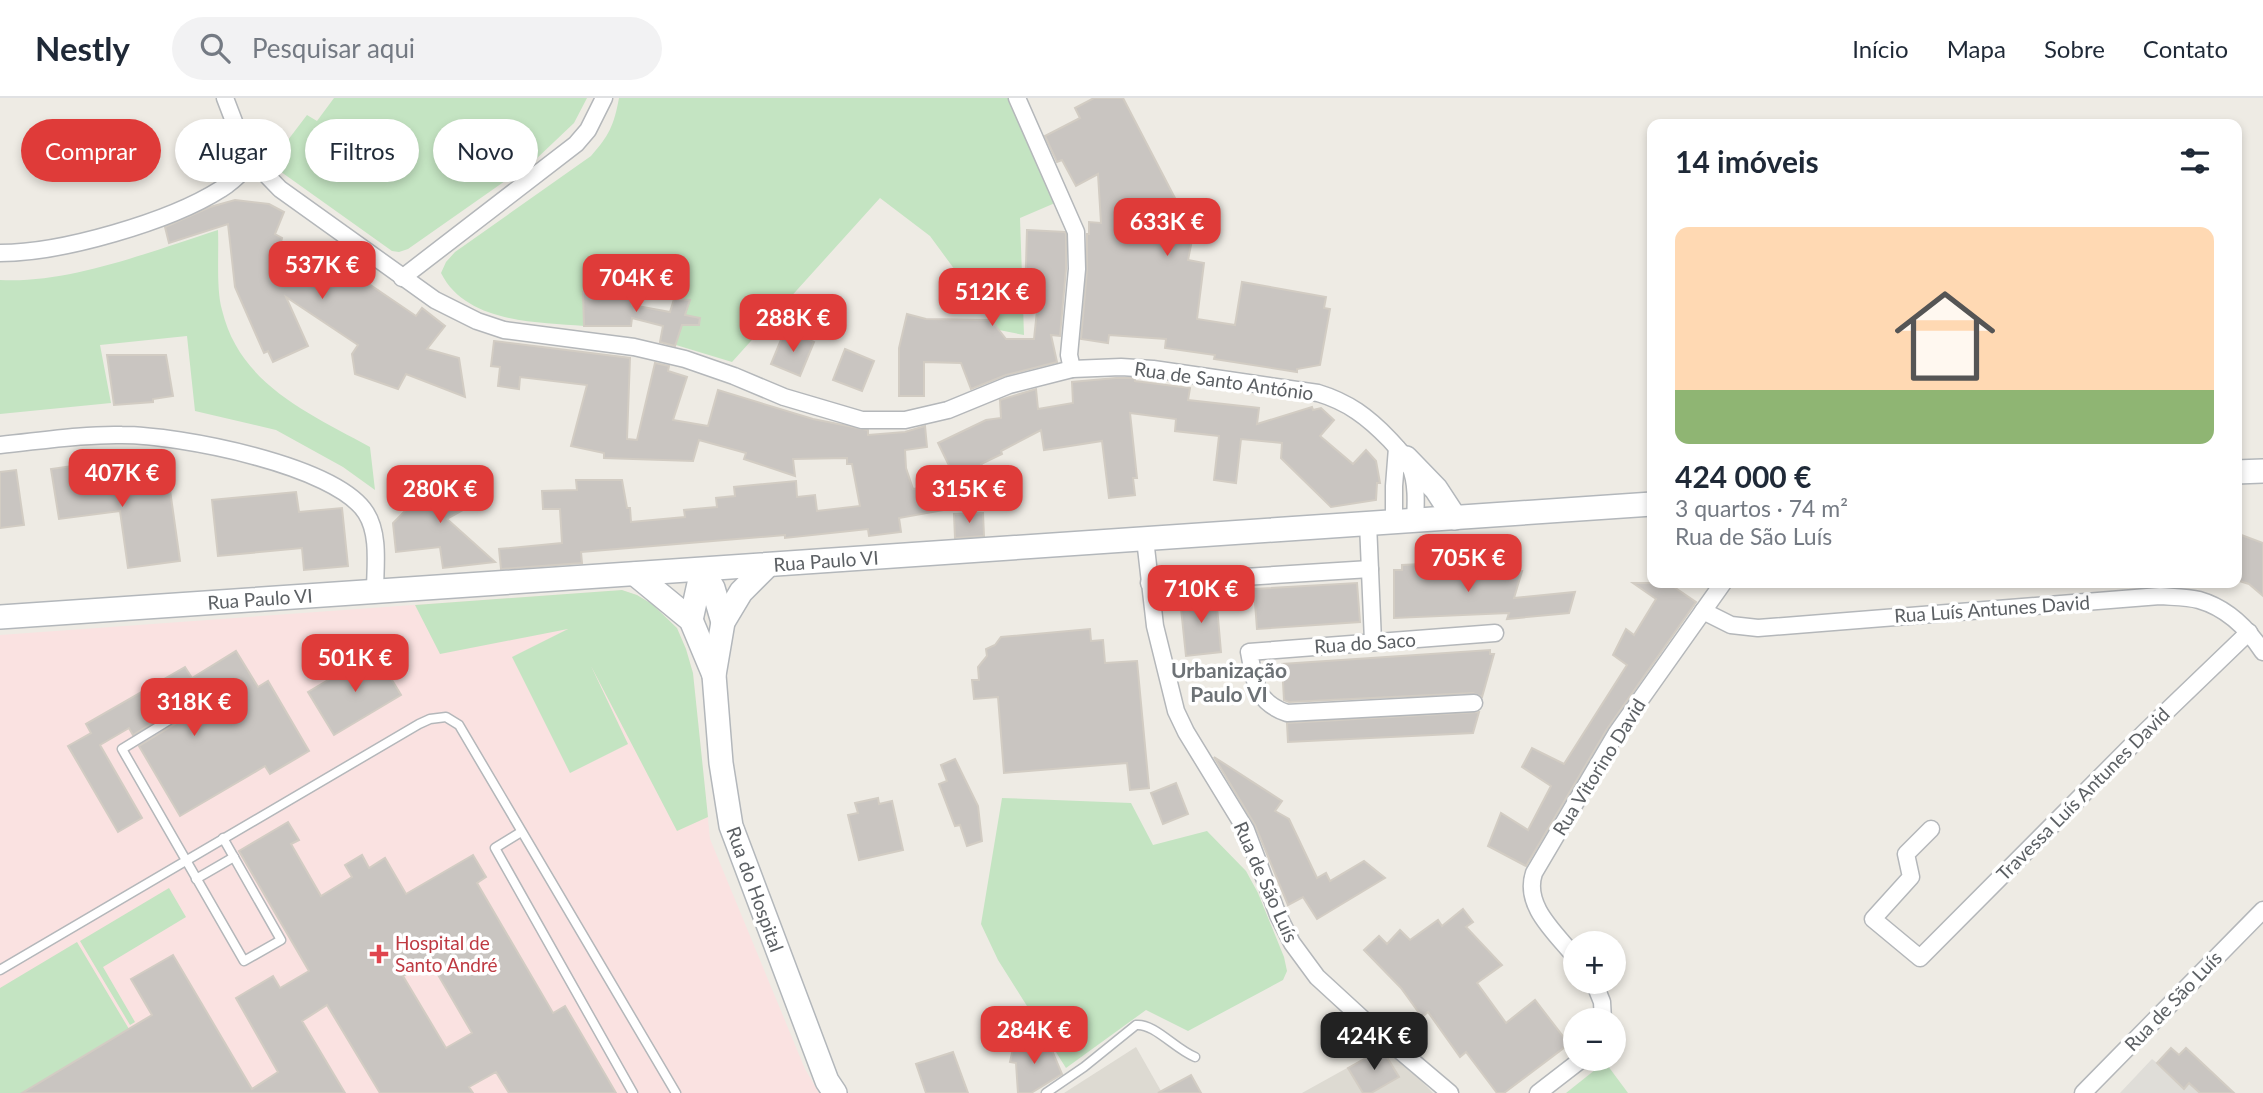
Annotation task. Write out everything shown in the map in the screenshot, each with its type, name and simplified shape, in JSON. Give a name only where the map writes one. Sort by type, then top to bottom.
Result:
[{"type":"main road","points":[[1401,453],[1431,482],[1455,517]]},
{"type":"main road","points":[[2247,471],[2263,481]]},
{"type":"main road","name":"Rua Paulo VI","points":[[0,617],[1647,504]]},
{"type":"main road","name":"Rua do Hospital","points":[[768,565],[741,593],[723,622],[714,675],[721,763],[731,826],[827,1081],[835,1093]]},
{"type":"main road","points":[[691,621],[702,570]]},
{"type":"main road","name":"Rua do Hospital","points":[[702,570],[713,588],[723,622]]},
{"type":"main road","name":"Rua do Hospital","points":[[635,575],[691,621],[714,675]]},
{"type":"street","name":"Rua de Santo António","points":[[225,98],[233,119]]},
{"type":"street","points":[[402,278],[576,144],[597,115],[604,98]]},
{"type":"street","points":[[1017,98],[1076,232],[1077,269],[1069,355],[1072,369]]},
{"type":"street","points":[[0,253],[44,249],[91,239],[195,204],[229,182]]},
{"type":"street","name":"Rua de Santo António","points":[[273,182],[402,278],[456,312],[504,330],[634,347],[685,359],[784,397],[862,420],[905,421],[948,410],[1009,385],[1072,369],[1121,367],[1153,369],[1337,398],[1362,414],[1401,453]]},
{"type":"street","points":[[0,445],[96,436],[140,435],[242,452],[313,477],[348,495],[360,504],[368,516],[375,547],[375,592]]},
{"type":"street","points":[[1401,453],[1411,468],[1415,489],[1404,521]]},
{"type":"street","points":[[1368,523],[1373,642]]},
{"type":"street","name":"Rua de São Luís","points":[[1145,539],[1158,642],[1176,711],[1246,830],[1278,915],[1292,943],[1317,977],[1450,1093]]},
{"type":"street","points":[[1149,583],[1370,569]]},
{"type":"street","name":"Rua Vitorino David","points":[[1563,942],[1537,908],[1531,884],[1534,873],[1616,734],[1719,588]]},
{"type":"street","name":"Rua Luís Antunes David","points":[[1703,611],[1731,625],[1758,628],[2160,596],[2199,600],[2228,614],[2249,632],[2263,652]]},
{"type":"street","name":"Travessa Luís Antunes David","points":[[1931,829],[1906,854],[1911,877],[1873,919],[1920,958],[2145,732],[2249,632]]},
{"type":"street","name":"Rua do Saco","points":[[1474,703],[1287,713],[1272,708],[1262,696],[1249,652],[1495,633]]},
{"type":"street","name":"Rua de São Luís","points":[[2083,1093],[2263,909]]},
{"type":"street","points":[[1538,1093],[1566,1071]]},
{"type":"lane","points":[[202,700],[122,749],[244,961],[281,940],[223,838]]},
{"type":"lane","points":[[0,970],[419,724],[446,717],[460,725],[676,1093]]},
{"type":"lane","points":[[521,832],[495,848],[633,1093]]},
{"type":"lane","points":[[197,879],[234,857]]},
{"type":"lane","points":[[1046,1093],[1084,1067],[1136,1025],[1149,1026],[1174,1046],[1195,1057]]},
{"type":"shaded area","name":"Hospital de Santo André","points":[[622,590],[652,604],[677,628],[686,649],[693,673],[710,839],[805,1069],[819,1093],[0,1093],[0,635]]},
{"type":"shaded area","points":[[1136,1047],[1161,1091],[1191,1075],[1201,1093],[1064,1093]]},
{"type":"shaded area","points":[[1383,1048],[1409,1068],[1433,1093],[1302,1093]]},
{"type":"shaded area","points":[[2171,1048],[2179,1055],[2186,1048],[2234,1093],[2120,1093],[2152,1059],[2157,1063]]},
{"type":"green space","points":[[334,98],[587,98],[574,123],[538,157],[538,119],[433,119],[433,182],[504,182],[408,249],[399,252],[392,251],[291,179],[291,136],[307,115],[314,119],[305,119],[305,182],[419,182],[419,119],[318,119]]},
{"type":"green space","points":[[619,98],[1008,98],[1055,203],[1020,218],[1024,335],[999,330],[930,236],[880,198],[732,362],[676,345],[689,300],[584,292],[584,326],[504,317],[467,302],[452,289],[441,273],[446,262],[455,252],[591,156],[610,130]]},
{"type":"green space","points":[[218,230],[220,301],[231,336],[244,358],[280,394],[370,447],[375,490],[343,467],[276,430],[195,411],[187,336],[100,345],[111,403],[0,414],[0,280],[54,277],[82,271]]},
{"type":"green space","points":[[622,590],[652,604],[677,628],[693,673],[708,817],[677,831],[591,666],[628,744],[570,773],[512,657],[568,629],[440,654],[415,605]]},
{"type":"green space","points":[[1002,798],[1131,803],[1153,845],[1207,831],[1246,871],[1258,893],[1284,957],[1287,971],[1283,980],[1188,1031],[1146,1010],[1066,1068],[998,960],[981,924]]},
{"type":"green space","points":[[169,888],[186,917],[103,967],[135,1022],[130,1025],[80,941]]},
{"type":"green space","points":[[77,942],[129,1029],[86,1054],[108,1093],[0,1093],[0,988]]},
{"type":"green space","points":[[1594,1071],[1612,1071],[1628,1093],[1566,1093]]},
{"type":"building","points":[[1094,98],[1123,98],[1177,202],[1192,204],[1189,223],[1195,225],[1188,260],[1204,263],[1197,319],[1235,325],[1242,282],[1326,297],[1324,308],[1330,309],[1320,365],[1297,369],[1297,372],[1165,348],[1166,339],[1109,335],[1108,343],[1081,339],[1089,222],[1101,223],[1098,174],[1076,186],[1062,160],[1057,162],[1045,136],[1080,118],[1075,108]]},
{"type":"building","points":[[235,200],[269,204],[284,212],[275,234],[282,238],[279,250],[305,264],[316,248],[416,316],[422,308],[445,326],[427,349],[459,358],[465,397],[406,374],[398,389],[355,374],[352,354],[358,345],[286,297],[308,346],[273,362],[268,351],[264,353],[235,287],[228,224],[169,243],[165,227],[210,207]]},
{"type":"building","points":[[1027,230],[1066,234],[1060,336],[1051,335],[1057,362],[1006,375],[971,389],[961,363],[924,362],[924,396],[899,396],[899,348],[907,314],[926,319],[991,320],[1006,339],[1034,339],[1038,301],[1025,300]]},
{"type":"building","points":[[583,292],[632,296],[632,305],[670,312],[674,299],[690,300],[685,315],[700,318],[699,325],[682,325],[675,346],[660,342],[663,326],[632,318],[631,326],[584,326]]},
{"type":"building","points":[[796,334],[814,342],[800,376],[771,364],[783,335],[794,339]]},
{"type":"building","points":[[494,341],[630,358],[627,439],[637,440],[655,363],[669,366],[668,371],[687,377],[673,420],[708,426],[718,390],[813,419],[868,430],[868,435],[905,432],[925,426],[927,447],[905,450],[906,468],[913,489],[953,482],[960,507],[899,518],[901,532],[869,536],[868,529],[785,538],[785,535],[581,552],[582,563],[501,569],[499,549],[562,543],[560,509],[543,509],[542,491],[577,490],[576,480],[622,480],[631,522],[685,517],[684,510],[717,507],[716,498],[735,496],[734,487],[796,481],[797,497],[815,495],[817,511],[860,506],[852,464],[847,464],[847,458],[793,459],[795,476],[744,459],[746,453],[699,440],[693,461],[604,458],[604,453],[571,446],[587,385],[520,377],[519,389],[498,386],[500,367],[491,366]]},
{"type":"building","points":[[845,349],[874,361],[862,391],[833,380]]},
{"type":"building","points":[[107,355],[166,355],[173,396],[153,399],[153,402],[114,405]]},
{"type":"building","points":[[1135,378],[1135,381],[1190,388],[1188,400],[1259,408],[1257,424],[1312,407],[1313,410],[1321,408],[1334,420],[1320,436],[1353,464],[1366,450],[1376,461],[1380,483],[1377,483],[1376,500],[1331,507],[1281,458],[1282,443],[1241,439],[1236,483],[1214,480],[1219,436],[1175,431],[1176,419],[1130,413],[1137,478],[1133,478],[1135,495],[1109,498],[1102,441],[1044,450],[1041,430],[1001,451],[1002,454],[981,464],[983,467],[956,480],[938,443],[986,420],[1001,418],[1000,400],[1036,389],[1038,409],[1073,403],[1072,382]]},
{"type":"building","points":[[115,460],[119,484],[159,478],[161,491],[170,490],[180,561],[128,568],[120,511],[59,519],[51,469]]},
{"type":"building","points":[[16,470],[24,525],[0,528],[0,472]]},
{"type":"building","points":[[461,474],[477,502],[447,519],[495,562],[443,568],[440,547],[396,552],[393,523],[419,497]]},
{"type":"building","points":[[296,492],[299,512],[342,508],[348,566],[304,570],[302,548],[218,556],[212,500]]},
{"type":"building","points":[[983,513],[984,536],[955,538],[954,514]]},
{"type":"building","points":[[2242,535],[2263,543],[2263,596],[2249,584],[2242,582]]},
{"type":"building","points":[[1464,562],[1462,576],[1522,571],[1514,598],[1575,592],[1569,613],[1507,619],[1509,613],[1394,618],[1394,570],[1402,570],[1402,565]]},
{"type":"building","points":[[1357,583],[1360,622],[1257,629],[1254,589]]},
{"type":"building","points":[[1633,583],[1647,583],[1647,588],[1675,588],[1696,602],[1607,729],[1526,866],[1488,846],[1501,813],[1528,830],[1551,786],[1522,767],[1532,748],[1564,764],[1627,665],[1613,655],[1626,629],[1634,635],[1656,599]]},
{"type":"building","points":[[1216,595],[1221,652],[1186,656],[1180,599]]},
{"type":"building","points":[[1090,629],[1091,641],[1103,640],[1105,663],[1137,661],[1149,788],[1130,790],[1127,763],[1004,773],[998,697],[974,699],[972,680],[979,680],[978,667],[987,656],[986,649],[995,645],[1001,637]]},
{"type":"building","points":[[1490,650],[1490,654],[1494,654],[1482,697],[1473,693],[1289,702],[1284,700],[1282,664]]},
{"type":"building","points":[[236,651],[258,687],[268,681],[309,751],[270,774],[265,766],[180,816],[139,746],[206,705],[208,697],[199,694],[133,735],[129,728],[100,745],[142,818],[118,832],[68,746],[91,733],[86,724],[185,667],[192,678]]},
{"type":"building","points":[[375,652],[401,695],[334,735],[308,692]]},
{"type":"building","points":[[1479,712],[1473,733],[1288,742],[1287,723]]},
{"type":"building","points":[[1214,757],[1282,801],[1275,811],[1289,819],[1317,878],[1326,873],[1330,881],[1364,861],[1385,878],[1317,919],[1303,897],[1288,905],[1255,825]]},
{"type":"building","points":[[955,759],[978,806],[982,841],[967,846],[960,825],[955,826],[939,784],[947,781],[941,765]]},
{"type":"building","points":[[1176,783],[1188,814],[1163,824],[1151,793]]},
{"type":"building","points":[[878,798],[879,804],[892,801],[903,850],[859,860],[848,815],[858,813],[855,803]]},
{"type":"building","points":[[288,822],[299,840],[291,844],[321,896],[352,877],[345,865],[362,855],[369,868],[385,858],[406,894],[473,855],[486,877],[477,883],[553,1013],[565,1006],[616,1093],[509,1093],[496,1072],[469,1087],[473,1093],[380,1093],[327,1005],[302,1021],[345,1093],[22,1093],[152,1015],[131,979],[173,955],[252,1089],[278,1072],[236,998],[273,976],[280,988],[309,971],[239,851]],"holes":[[[430,961],[472,1033],[446,1048],[403,976]]]},
{"type":"building","points":[[1463,909],[1473,922],[1466,927],[1502,965],[1477,983],[1506,1023],[1535,1000],[1563,1036],[1563,1049],[1504,1093],[1497,1093],[1466,1052],[1460,1057],[1428,1012],[1422,1017],[1401,988],[1364,950],[1379,936],[1387,944],[1400,930],[1410,940],[1438,920],[1442,926]]},
{"type":"building","points":[[1015,1040],[1051,1048],[1062,1074],[1031,1093],[1018,1093],[1016,1063],[1010,1062]]},
{"type":"building","points":[[2171,1048],[2179,1055],[2186,1048],[2234,1093],[2200,1093],[2189,1083],[2184,1089],[2157,1063]]},
{"type":"building","points":[[1382,1049],[1399,1077],[1371,1093],[1363,1093],[1348,1068]]},
{"type":"building","points":[[953,1052],[968,1093],[926,1093],[916,1064]]},
{"type":"building","points":[[1191,1075],[1201,1093],[1158,1093]]},
{"type":"place","name":"Hospital de Santo André","points":[[379,954]]},
{"type":"district","name":"Urbanização Paulo VI","points":[[1229,683]]}]
